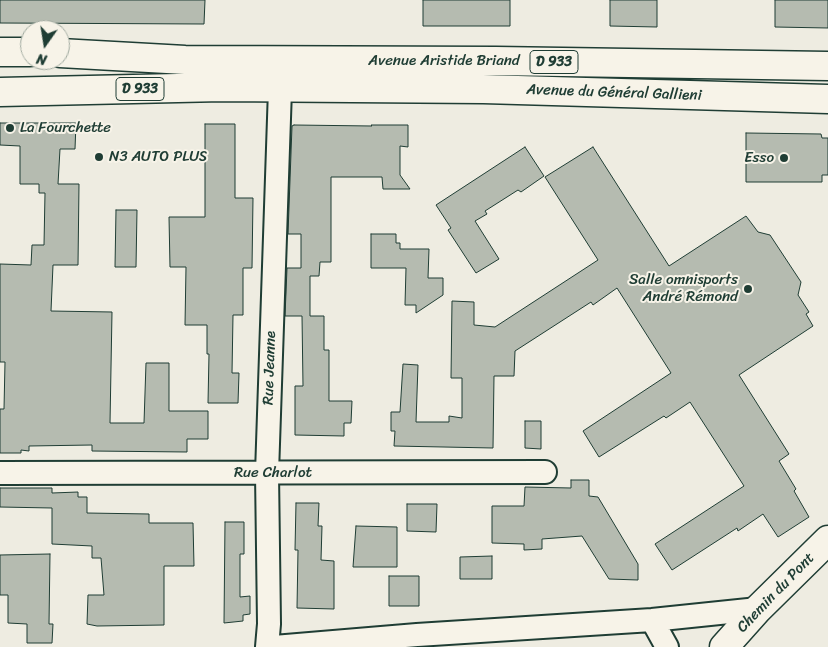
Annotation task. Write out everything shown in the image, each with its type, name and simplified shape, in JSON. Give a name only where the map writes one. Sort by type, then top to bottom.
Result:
[{"type":"main road","points":[[0,52],[20,52]]},
{"type":"main road","name":"Avenue Aristide Briand","points":[[70,54],[185,60],[496,61],[828,66]]},
{"type":"main road","name":"Avenue Aristide Briand","points":[[0,92],[222,88],[399,89]]},
{"type":"main road","name":"Avenue du Général Gallieni","points":[[399,89],[483,89],[828,99]]},
{"type":"main road","name":"Chemin du Pont","points":[[724,647],[828,540]]},
{"type":"street","name":"Rue Jeanne","points":[[267,647],[269,624],[267,474],[280,88]]},
{"type":"street","name":"Rue Charlot","points":[[0,473],[545,472]]},
{"type":"street","points":[[274,647],[652,620],[758,610]]},
{"type":"street","points":[[652,620],[667,647]]},
{"type":"building","points":[[0,0],[205,0],[204,24],[70,23],[70,20],[20,20],[20,23],[0,23]]},
{"type":"building","points":[[423,0],[510,0],[510,26],[423,26]]},
{"type":"building","points":[[610,0],[657,0],[657,27],[610,26]]},
{"type":"building","points":[[775,0],[828,0],[828,28],[775,27]]},
{"type":"building","points":[[0,123],[76,123],[75,149],[60,149],[58,184],[79,184],[78,265],[53,265],[51,311],[112,312],[110,423],[144,423],[146,363],[169,363],[169,411],[208,411],[208,439],[187,439],[187,452],[92,451],[92,445],[29,446],[29,451],[21,450],[21,453],[0,453],[0,409],[4,409],[5,362],[0,362],[0,264],[31,265],[32,245],[44,245],[45,193],[39,193],[39,184],[20,184],[20,146],[0,145]]},
{"type":"building","points":[[205,124],[235,124],[235,198],[253,198],[252,268],[243,268],[243,315],[233,315],[232,373],[239,373],[238,403],[208,403],[209,354],[207,354],[207,325],[185,325],[186,267],[170,267],[169,217],[205,217]]},
{"type":"building","points":[[408,125],[408,147],[400,146],[400,175],[410,189],[383,189],[382,177],[331,177],[331,262],[320,262],[319,276],[310,276],[310,316],[324,316],[324,350],[329,350],[329,401],[352,401],[351,423],[344,423],[344,436],[295,435],[295,386],[303,386],[302,316],[285,316],[287,268],[301,268],[301,234],[288,234],[292,126]]},
{"type":"building","name":"Esso","points":[[746,133],[821,134],[822,138],[828,138],[828,175],[822,175],[822,182],[746,182]]},
{"type":"building","points":[[525,147],[544,176],[521,192],[518,190],[485,211],[487,214],[475,221],[499,259],[476,273],[448,230],[451,228],[436,205]]},
{"type":"building","points":[[593,147],[669,266],[746,216],[758,232],[770,235],[801,282],[798,295],[809,312],[806,314],[813,326],[739,375],[789,454],[779,461],[796,489],[794,491],[809,517],[778,537],[763,514],[738,531],[737,528],[672,570],[655,544],[744,486],[690,402],[599,457],[583,431],[671,373],[617,288],[593,305],[591,302],[515,351],[514,376],[494,376],[493,448],[394,446],[395,431],[391,431],[391,412],[400,412],[403,364],[418,365],[416,422],[449,422],[449,416],[462,418],[462,378],[451,378],[452,301],[474,302],[474,325],[495,327],[598,260],[545,177]]},
{"type":"building","points":[[116,210],[137,210],[136,267],[115,267]]},
{"type":"building","points":[[371,234],[396,234],[396,243],[400,243],[400,249],[429,249],[428,278],[443,278],[443,295],[416,313],[416,305],[405,305],[406,268],[371,268]]},
{"type":"building","points":[[525,421],[541,421],[541,449],[525,448]]},
{"type":"building","points":[[571,480],[589,480],[589,496],[598,497],[638,564],[638,580],[609,579],[582,536],[542,539],[542,549],[524,550],[524,544],[492,543],[492,506],[524,506],[525,487],[571,488]]},
{"type":"building","points":[[0,488],[52,488],[52,493],[78,492],[78,497],[87,497],[87,513],[149,514],[149,523],[193,523],[194,566],[164,566],[164,625],[97,626],[87,624],[88,595],[104,595],[101,558],[92,558],[92,546],[52,544],[52,508],[0,507]]},
{"type":"building","points":[[296,503],[319,503],[318,526],[322,526],[321,560],[334,561],[334,609],[297,608],[298,550],[295,550]]},
{"type":"building","points":[[407,504],[437,504],[436,532],[407,531]]},
{"type":"building","points":[[225,522],[244,522],[244,554],[240,554],[240,597],[250,596],[250,614],[243,615],[243,621],[224,623]]},
{"type":"building","points":[[356,526],[397,527],[397,567],[353,567]]},
{"type":"building","points":[[50,554],[49,624],[53,624],[52,643],[27,643],[27,624],[8,623],[8,595],[0,595],[0,555]]},
{"type":"building","points":[[492,556],[492,579],[460,579],[460,557]]},
{"type":"building","points":[[389,576],[419,576],[419,606],[389,606]]},
{"type":"place","name":"La Fourchette","points":[[10,128]]},
{"type":"place","name":"N3 AUTO PLUS","points":[[99,157]]},
{"type":"place","name":"Esso","points":[[784,158]]},
{"type":"place","name":"Salle omnisports André Rémond","points":[[748,289]]}]
